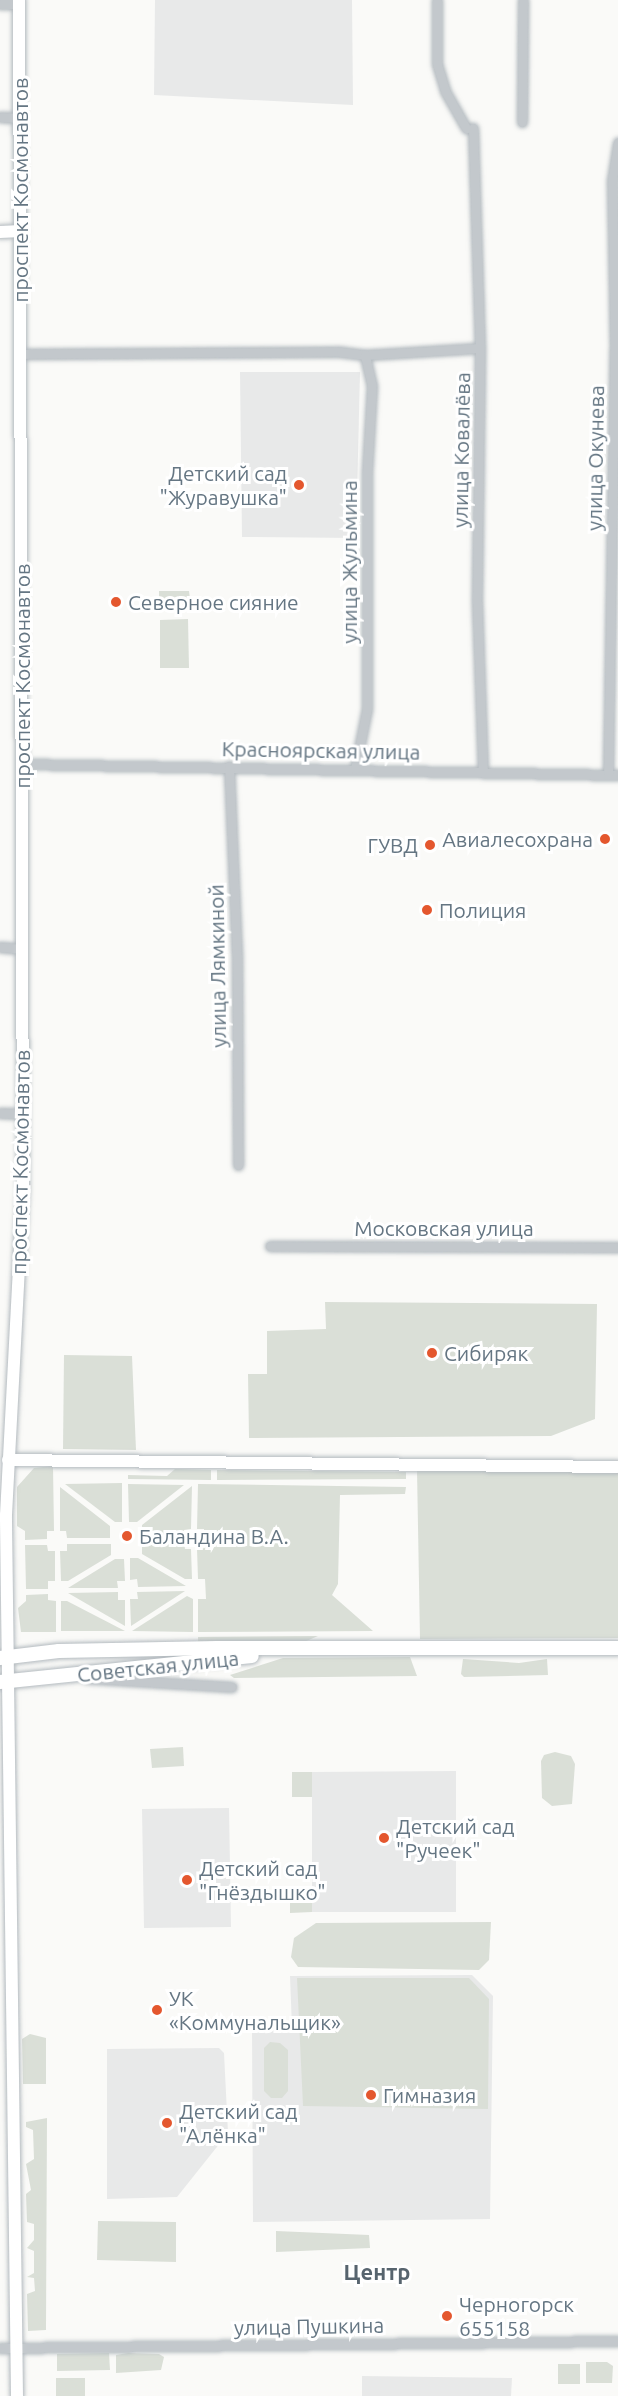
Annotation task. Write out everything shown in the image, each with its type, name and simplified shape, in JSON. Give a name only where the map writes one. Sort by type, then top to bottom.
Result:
[{"type":"main road","name":"проспект Космонавтов","points":[[17,2396],[4,1657],[8,1460],[22,1230],[19,2]]},
{"type":"main road","points":[[0,232],[21,231]]},
{"type":"main road","points":[[8,1460],[618,1467]]},
{"type":"main road","name":"Советская улица","points":[[4,1657],[70,1651],[618,1648]]},
{"type":"main road","name":"Советская улица","points":[[4,1682],[60,1676],[103,1668],[316,1650]]},
{"type":"street","name":"улица Ковалёва","points":[[437,0],[437,64],[445,91],[469,128],[480,348],[477,602],[483,771]]},
{"type":"street","points":[[522,122],[523,0]]},
{"type":"street","points":[[0,4],[19,2]]},
{"type":"street","points":[[0,117],[20,118]]},
{"type":"street","name":"улица Окунева","points":[[613,775],[616,350],[612,181],[618,142]]},
{"type":"street","points":[[19,354],[341,352],[365,355],[480,348]]},
{"type":"street","name":"улица Жульмина","points":[[355,769],[368,709],[367,472],[372,386],[365,355]]},
{"type":"street","name":"Красноярская улица","points":[[22,764],[229,766],[613,775]]},
{"type":"street","name":"улица Лямкиной","points":[[229,766],[237,954],[238,1165]]},
{"type":"street","points":[[0,947],[22,950]]},
{"type":"street","points":[[0,1113],[23,1114]]},
{"type":"street","name":"Московская улица","points":[[270,1246],[618,1247]]},
{"type":"street","points":[[60,1676],[232,1687]]},
{"type":"street","name":"улица Пушкина","points":[[0,2348],[618,2341]]},
{"type":"shaded area","points":[[155,0],[352,0],[353,105],[154,95]]},
{"type":"shaded area","name":"Детский сад \"Журавушка\"","points":[[240,372],[360,372],[356,538],[242,537]]},
{"type":"shaded area","points":[[159,591],[189,591],[191,607],[159,609]]},
{"type":"shaded area","points":[[188,619],[189,668],[160,668],[160,620]]},
{"type":"shaded area","name":"Сибиряк","points":[[325,1302],[597,1304],[595,1419],[551,1436],[249,1438],[248,1374],[267,1374],[267,1331],[326,1329]]},
{"type":"shaded area","points":[[64,1355],[132,1356],[136,1450],[63,1449]]},
{"type":"shaded area","points":[[53,1466],[54,1531],[47,1531],[47,1539],[25,1540],[25,1531],[17,1526],[17,1487],[34,1468]]},
{"type":"shaded area","points":[[175,1469],[211,1470],[211,1480],[128,1479],[128,1475],[167,1476]]},
{"type":"shaded area","points":[[217,1470],[406,1472],[406,1479],[217,1480]]},
{"type":"shaded area","points":[[417,1470],[618,1472],[618,1638],[420,1639]]},
{"type":"shaded area","points":[[122,1483],[122,1522],[115,1522],[65,1484]]},
{"type":"shaded area","points":[[128,1484],[184,1485],[137,1522],[129,1522]]},
{"type":"shaded area","points":[[198,1484],[406,1487],[405,1494],[340,1495],[338,1584],[332,1595],[373,1631],[198,1632],[198,1599],[206,1599],[205,1579],[198,1579],[197,1549],[205,1548],[204,1529],[197,1529]]},
{"type":"shaded area","points":[[192,1486],[191,1529],[184,1530],[184,1536],[142,1537],[142,1525]]},
{"type":"shaded area","points":[[60,1487],[110,1526],[110,1538],[67,1538],[66,1531],[60,1531]]},
{"type":"shaded area","points":[[184,1542],[185,1549],[191,1549],[192,1579],[185,1579],[142,1554],[142,1543]]},
{"type":"shaded area","points":[[67,1544],[111,1544],[111,1555],[68,1581],[61,1581],[60,1551],[67,1551]]},
{"type":"shaded area","points":[[25,1545],[47,1545],[48,1551],[55,1551],[55,1581],[48,1581],[48,1589],[26,1589]]},
{"type":"shaded area","points":[[130,1558],[138,1558],[186,1586],[138,1587],[137,1579],[130,1580]]},
{"type":"shaded area","points":[[115,1559],[124,1559],[125,1581],[117,1581],[118,1588],[68,1588]]},
{"type":"shaded area","points":[[185,1591],[131,1626],[130,1599],[138,1599],[137,1592]]},
{"type":"shaded area","points":[[118,1592],[118,1600],[125,1600],[125,1626],[68,1593]]},
{"type":"shaded area","points":[[48,1594],[48,1600],[56,1601],[56,1632],[21,1632],[18,1608],[26,1601],[26,1595]]},
{"type":"shaded area","points":[[187,1596],[193,1599],[193,1632],[132,1631]]},
{"type":"shaded area","points":[[61,1601],[67,1601],[125,1631],[61,1631]]},
{"type":"shaded area","points":[[318,1636],[304,1642],[198,1643],[198,1637]]},
{"type":"shaded area","points":[[410,1657],[417,1676],[234,1678],[230,1675],[283,1658]]},
{"type":"shaded area","points":[[463,1659],[519,1663],[547,1659],[548,1675],[464,1677],[461,1674]]},
{"type":"shaded area","points":[[183,1747],[184,1766],[152,1768],[150,1749]]},
{"type":"shaded area","points":[[555,1752],[571,1756],[575,1764],[572,1804],[552,1806],[542,1798],[541,1761],[544,1755]]},
{"type":"shaded area","name":"Детский сад \"Ручеек\"","points":[[456,1771],[456,1912],[312,1912],[312,1772]]},
{"type":"shaded area","points":[[292,1772],[312,1772],[312,1797],[292,1797]]},
{"type":"shaded area","name":"Детский сад \"Гнёздышко\"","points":[[229,1808],[231,1927],[144,1928],[142,1809]]},
{"type":"shaded area","points":[[290,1892],[312,1892],[312,1912],[290,1913]]},
{"type":"shaded area","points":[[491,1922],[489,1960],[479,1970],[298,1967],[291,1957],[294,1938],[316,1923]]},
{"type":"shaded area","name":"Гимназия","points":[[472,1975],[493,1996],[490,2219],[253,2222],[252,2029],[292,2028],[290,1976]]},
{"type":"shaded area","points":[[297,1978],[469,1978],[489,1999],[488,2109],[303,2106]]},
{"type":"shaded area","points":[[30,2034],[46,2038],[46,2084],[23,2084],[22,2039]]},
{"type":"shaded area","points":[[270,2042],[280,2043],[288,2050],[288,2091],[282,2098],[271,2098],[264,2091],[264,2048]]},
{"type":"shaded area","name":"Детский сад \"Алёнка\"","points":[[219,2048],[224,2053],[228,2133],[177,2197],[107,2199],[107,2049]]},
{"type":"shaded area","points":[[47,2118],[46,2330],[28,2331],[27,2294],[35,2291],[34,2278],[27,2277],[34,2273],[34,2251],[27,2248],[34,2240],[34,2224],[27,2222],[26,2194],[31,2190],[26,2164],[34,2159],[33,2130],[26,2127],[26,2122]]},
{"type":"shaded area","points":[[98,2221],[176,2222],[176,2262],[97,2260]]},
{"type":"shaded area","points":[[276,2231],[369,2235],[370,2248],[276,2252]]},
{"type":"shaded area","points":[[109,2353],[110,2370],[57,2371],[57,2354]]},
{"type":"shaded area","points":[[159,2354],[164,2357],[161,2370],[116,2373],[116,2355]]},
{"type":"shaded area","points":[[586,2362],[607,2362],[613,2366],[612,2383],[586,2383]]},
{"type":"shaded area","points":[[558,2364],[580,2364],[580,2384],[558,2384]]},
{"type":"shaded area","points":[[362,2376],[512,2378],[511,2396],[362,2396]]},
{"type":"shaded area","points":[[56,2378],[85,2378],[85,2396],[56,2396]]},
{"type":"place","name":"Детский сад \"Журавушка\"","points":[[299,485]]},
{"type":"place","name":"Северное сияние","points":[[116,602]]},
{"type":"place","name":"Авиалесохрана","points":[[605,839]]},
{"type":"place","name":"ГУВД","points":[[430,845]]},
{"type":"place","name":"Полиция","points":[[427,910]]},
{"type":"place","name":"Сибиряк","points":[[432,1353]]},
{"type":"place","name":"Баландина В.А.","points":[[127,1536]]},
{"type":"place","name":"Детский сад \"Ручеек\"","points":[[384,1838]]},
{"type":"place","name":"Детский сад \"Гнёздышко\"","points":[[187,1880]]},
{"type":"place","name":"УК «Коммунальщик»","points":[[157,2010]]},
{"type":"place","name":"Гимназия","points":[[371,2095]]},
{"type":"place","name":"Детский сад \"Алёнка\"","points":[[167,2123]]},
{"type":"place","name":"Черногорск 655158","points":[[447,2316]]},
{"type":"district","name":"Центр","points":[[377,2272]]}]
